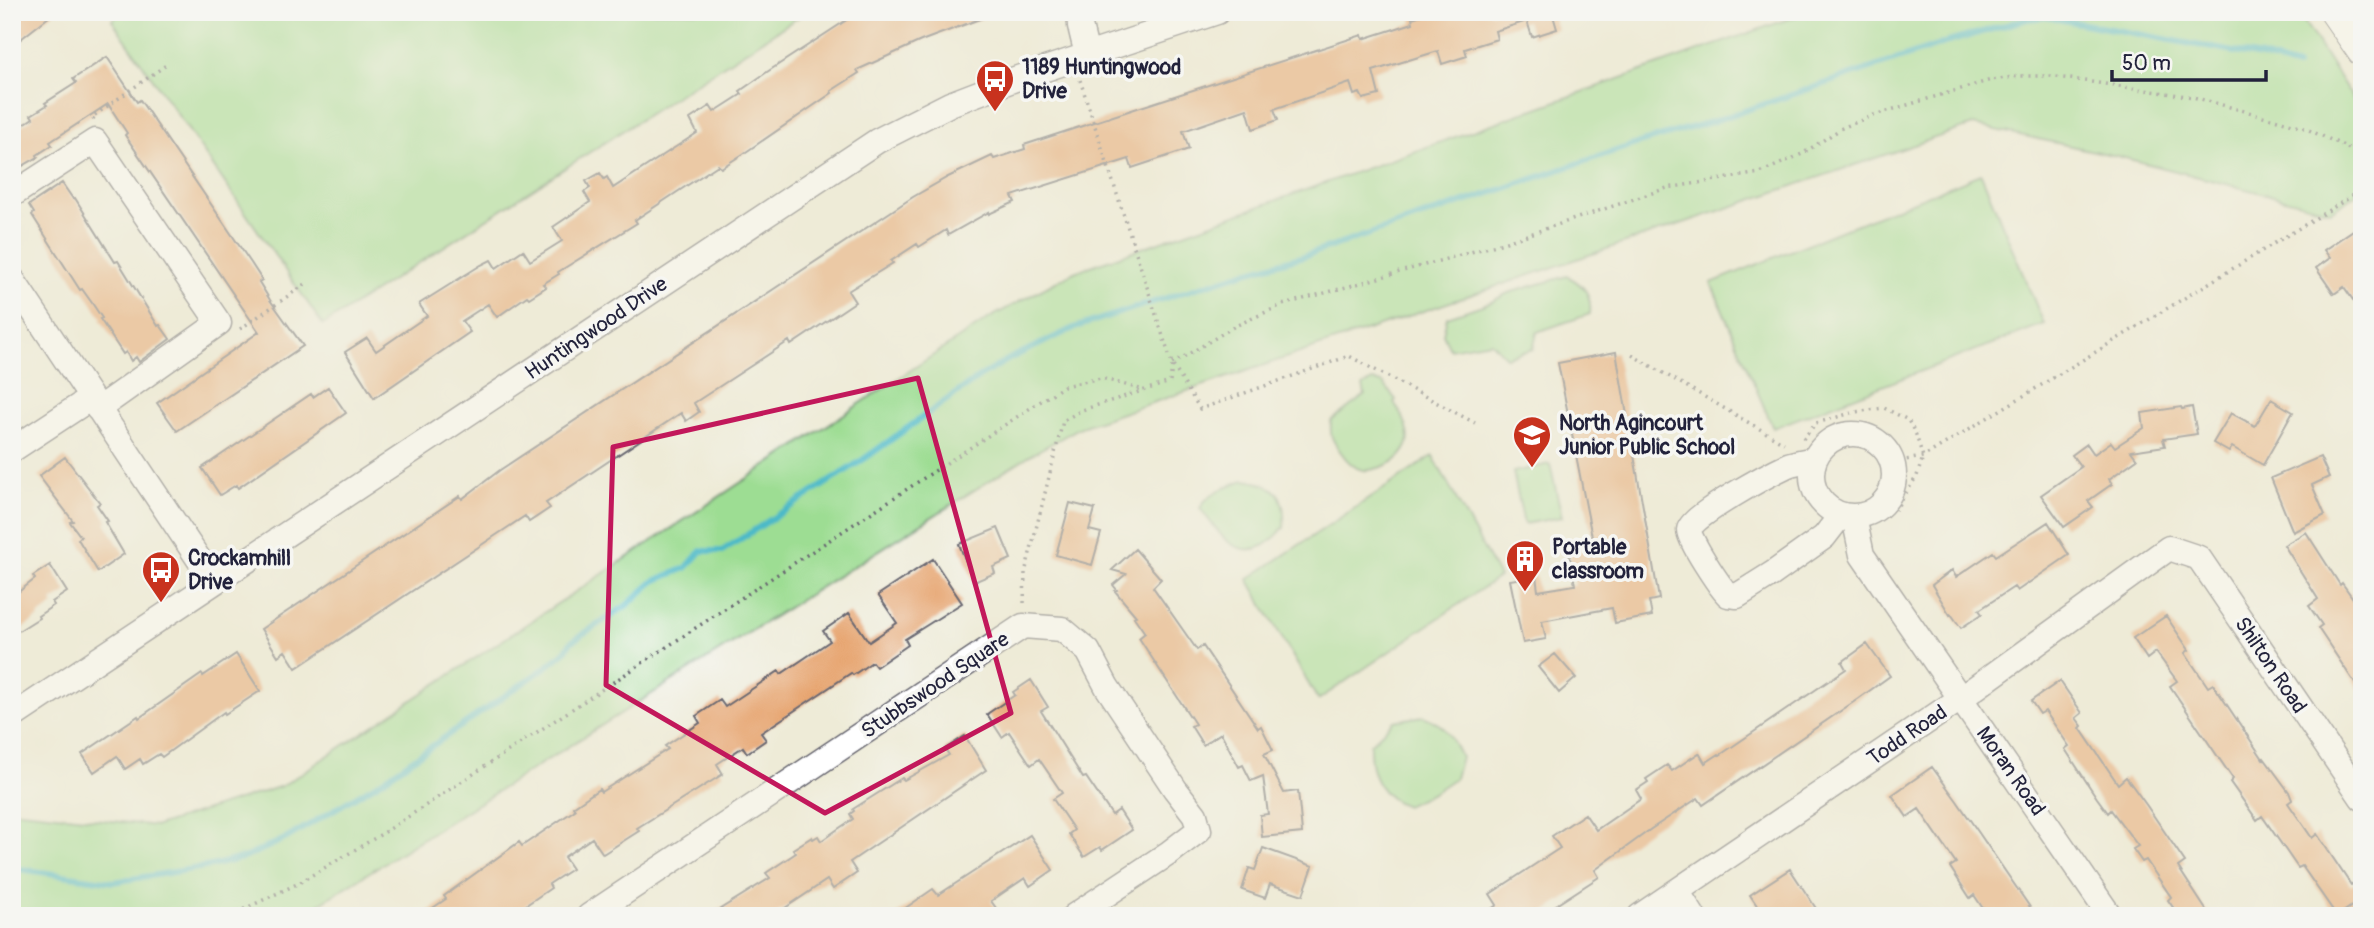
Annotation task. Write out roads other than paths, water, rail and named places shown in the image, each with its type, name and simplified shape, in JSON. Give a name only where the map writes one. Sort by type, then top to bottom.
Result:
[{"type":"main road","points":[[2335,12],[2362,51]]},
{"type":"street","points":[[1079,12],[1087,55]]},
{"type":"street","name":"Huntingwood Drive","points":[[12,717],[877,141],[950,104],[1015,79],[1217,12]]},
{"type":"street","points":[[12,195],[96,141],[219,323],[94,404],[12,450]]},
{"type":"street","points":[[12,279],[214,582]]},
{"type":"street","points":[[1808,450],[1815,493],[1831,510],[1848,516],[1867,514],[1878,508],[1893,488],[1893,462],[1882,445],[1865,435],[1845,435],[1808,450],[1790,464],[1722,502],[1692,523],[1689,530],[1692,539],[1721,587],[1728,595],[1737,596],[1773,574],[1848,516]]},
{"type":"street","name":"Moran Road","points":[[1848,516],[1861,555],[2110,916]]},
{"type":"street","name":"Todd Road","points":[[1640,916],[1961,699],[2169,548]]},
{"type":"street","name":"Shilton Road","points":[[2169,548],[2199,558],[2362,798]]},
{"type":"street","name":"Stubbswood Square","points":[[589,916],[1023,626],[1062,629],[1088,651],[1107,687],[1195,815],[1199,830],[1074,916]]},
{"type":"street","points":[[1677,891],[1693,916]]},
{"type":"waterway","points":[[12,868],[113,882],[211,866],[246,857],[287,838],[380,782],[545,668],[565,652],[571,642],[626,606],[654,581],[686,568],[701,551],[722,551],[864,459],[979,377],[1011,358],[1076,327],[1304,256],[1642,142],[1714,121],[1948,42],[2027,19],[2047,17],[2261,57],[2297,67]]},
{"type":"place","name":"1189 Huntingwood Drive","points":[[995,113]]},
{"type":"place","name":"North Agincourt Junior Public School","points":[[1532,469]]},
{"type":"place","name":"Portable classroom","points":[[1525,593]]},
{"type":"place","name":"Crockamhill Drive","points":[[161,604]]}]
